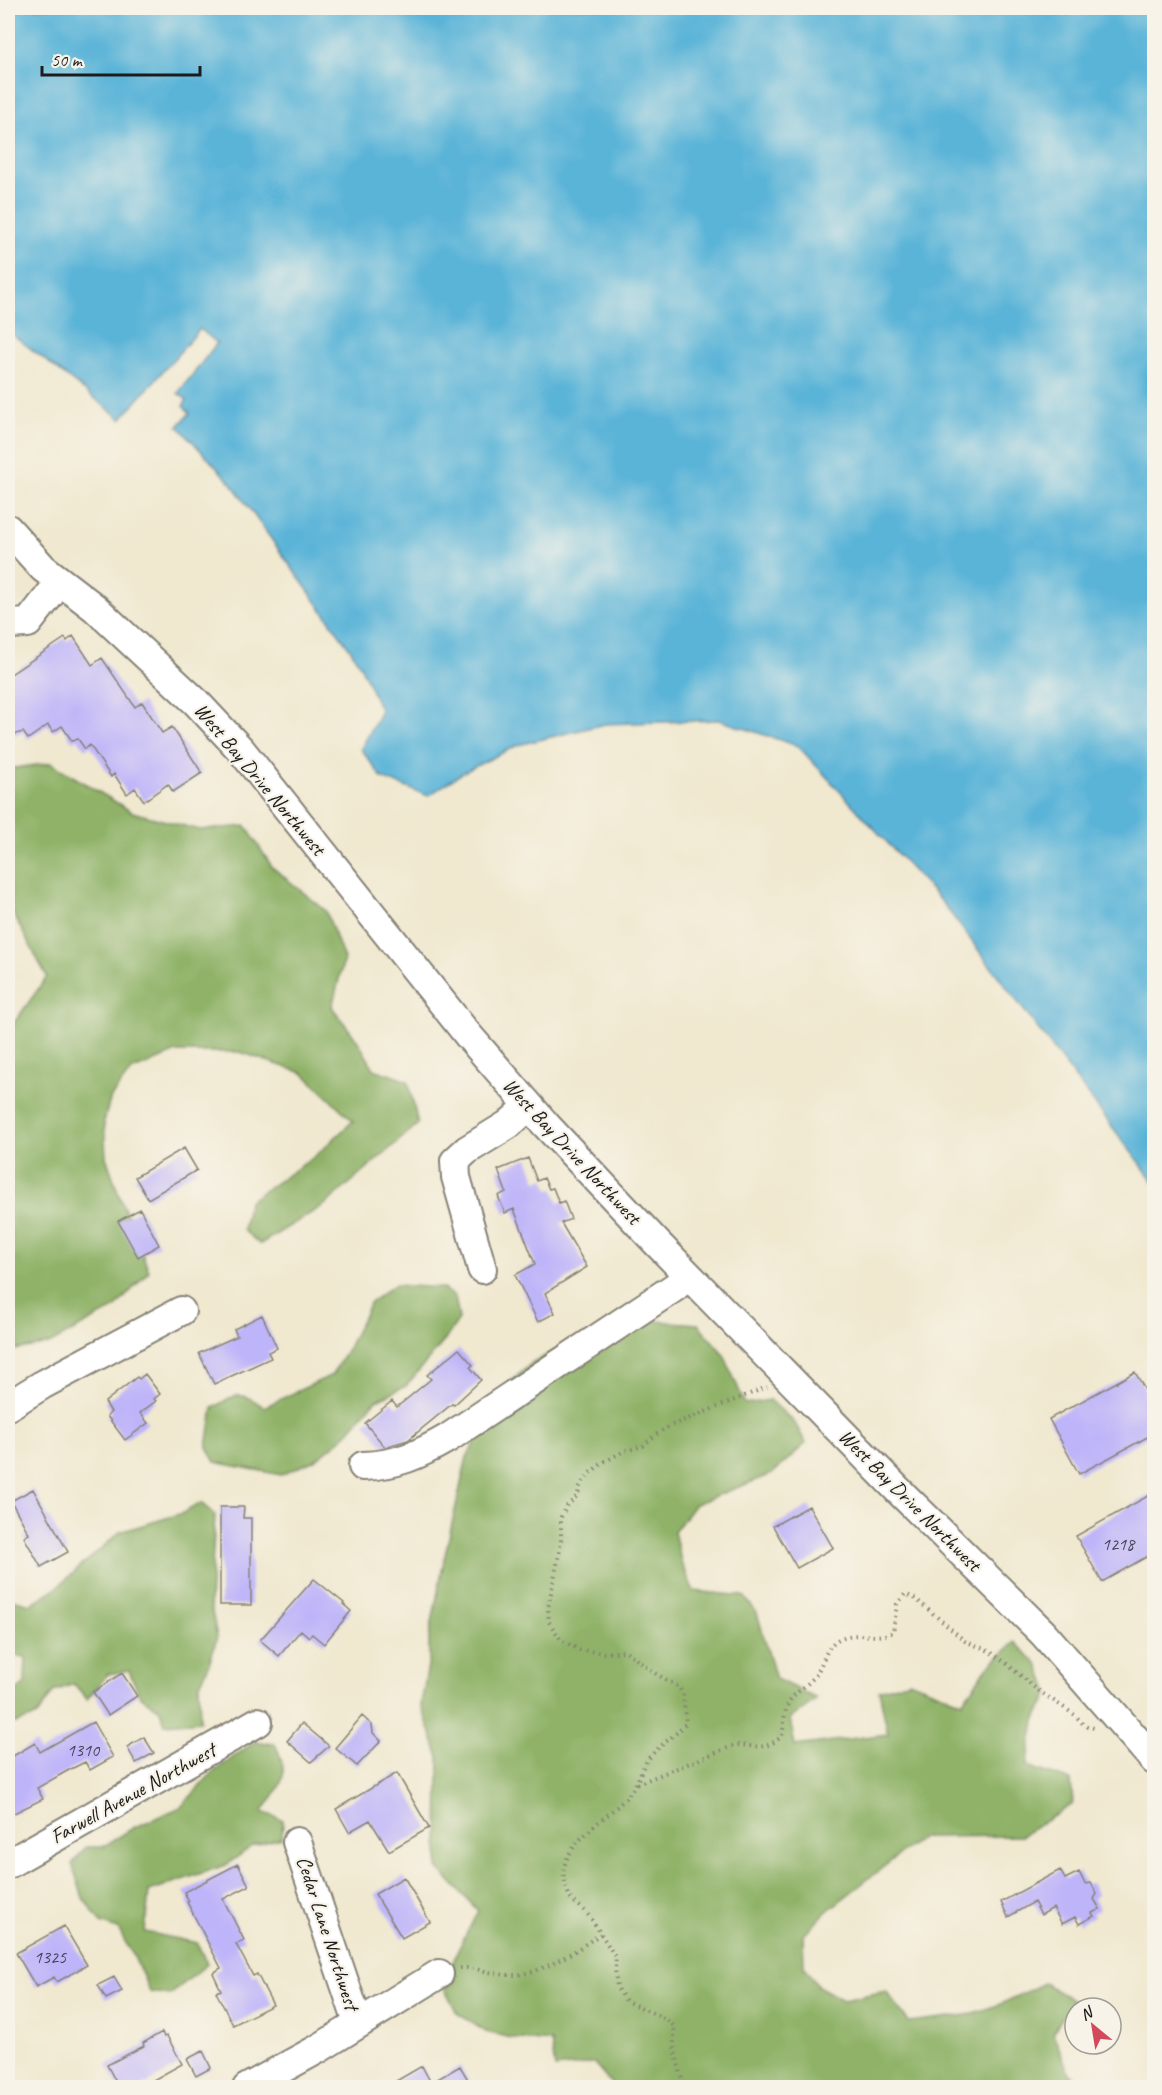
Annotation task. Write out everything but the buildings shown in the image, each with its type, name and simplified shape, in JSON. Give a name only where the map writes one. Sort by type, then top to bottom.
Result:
[{"type":"street","name":"West Bay Drive Northwest","points":[[8,529],[51,575],[95,608],[196,702],[241,750],[460,1026],[529,1106],[688,1275],[899,1491],[1043,1633],[1155,1760]]},
{"type":"street","points":[[8,546],[51,575],[28,623],[8,624]]},
{"type":"street","points":[[482,1269],[456,1177],[455,1161],[467,1150],[509,1124],[529,1106]]},
{"type":"street","points":[[363,1466],[395,1462],[420,1454],[448,1438],[675,1287],[688,1275]]},
{"type":"street","points":[[8,1406],[181,1311]]},
{"type":"street","name":"Farwell Avenue Northwest","points":[[8,1864],[258,1722]]},
{"type":"street","name":"Cedar Lane Northwest","points":[[297,1842],[358,2023]]},
{"type":"street","points":[[247,2088],[318,2049],[439,1974]]},
{"type":"path","points":[[684,2088],[674,2046],[674,2026],[664,2018],[626,2001],[617,1988],[616,1958],[584,1911],[571,1899],[564,1869],[571,1853],[583,1837],[617,1808],[637,1784],[640,1771],[648,1759],[686,1724],[683,1695],[679,1687],[651,1671],[626,1651],[589,1653],[561,1640],[549,1622],[548,1608],[561,1545],[561,1517],[567,1506],[578,1495],[579,1488],[591,1472],[624,1451],[643,1446],[670,1426],[773,1384]]},
{"type":"path","points":[[637,1784],[735,1745],[759,1748],[777,1741],[782,1736],[785,1712],[789,1702],[798,1690],[813,1678],[831,1645],[839,1639],[852,1635],[885,1636],[893,1632],[897,1604],[905,1594],[916,1599],[965,1641],[989,1651],[1006,1663],[1028,1683],[1075,1715],[1084,1725],[1093,1729],[1102,1725]]},
{"type":"path","points":[[439,1974],[455,1968],[468,1967],[495,1974],[516,1975],[556,1962],[601,1934]]},
{"type":"green space","points":[[51,763],[132,812],[200,830],[246,826],[272,867],[326,911],[344,959],[332,1007],[357,1040],[374,1069],[408,1081],[418,1124],[326,1204],[260,1244],[243,1230],[249,1201],[314,1157],[353,1121],[303,1073],[240,1052],[176,1052],[131,1071],[111,1097],[104,1120],[106,1157],[149,1271],[115,1308],[49,1344],[8,1351],[8,1031],[47,977],[12,912],[8,915],[8,769]]},
{"type":"green space","points":[[394,1285],[442,1288],[455,1297],[459,1319],[444,1341],[406,1386],[375,1401],[344,1437],[315,1460],[281,1475],[215,1462],[207,1447],[213,1408],[238,1396],[249,1398],[264,1407],[332,1375],[370,1303]]},
{"type":"green space","points":[[655,1321],[698,1324],[724,1355],[745,1404],[770,1400],[794,1422],[806,1443],[772,1474],[695,1504],[674,1532],[682,1565],[694,1591],[744,1596],[757,1613],[776,1679],[817,1699],[790,1719],[795,1746],[888,1734],[879,1690],[909,1681],[962,1702],[987,1668],[1015,1642],[1039,1666],[1049,1693],[1035,1721],[1027,1766],[1071,1781],[1073,1804],[1021,1836],[922,1837],[827,1911],[803,1936],[804,1967],[818,1986],[843,2000],[886,1991],[909,2022],[967,2015],[1001,2004],[1044,1983],[1066,1996],[1063,1996],[1063,2016],[1053,2033],[1069,2073],[1083,2087],[614,2087],[594,2063],[555,2068],[551,2042],[511,2038],[486,2032],[457,2013],[444,1987],[457,1952],[478,1911],[438,1868],[439,1757],[421,1704],[429,1660],[429,1638],[445,1555],[467,1457],[505,1387],[533,1362],[584,1337],[607,1340]]},
{"type":"green space","points":[[201,1503],[215,1515],[210,1602],[217,1637],[209,1665],[199,1686],[200,1721],[165,1724],[160,1710],[140,1696],[129,1671],[108,1674],[87,1699],[74,1684],[54,1691],[37,1716],[16,1723],[8,1723],[8,1698],[25,1684],[26,1657],[8,1655],[8,1598],[31,1604],[55,1589],[120,1532],[183,1513]]},
{"type":"green space","points":[[254,1742],[275,1744],[283,1765],[279,1787],[262,1812],[283,1820],[282,1838],[254,1845],[226,1865],[149,1891],[145,1932],[197,1943],[207,1964],[170,1995],[150,1992],[118,1929],[101,1923],[83,1898],[72,1864],[86,1847],[103,1847],[133,1828],[181,1807],[212,1773]]},
{"type":"water","points":[[8,8],[1154,8],[1154,1182],[942,902],[798,746],[719,720],[605,724],[518,745],[464,772],[428,796],[382,778],[361,749],[381,711],[360,665],[231,483],[178,426],[190,413],[183,406],[187,400],[178,393],[217,343],[200,329],[121,419],[8,331]]}]
